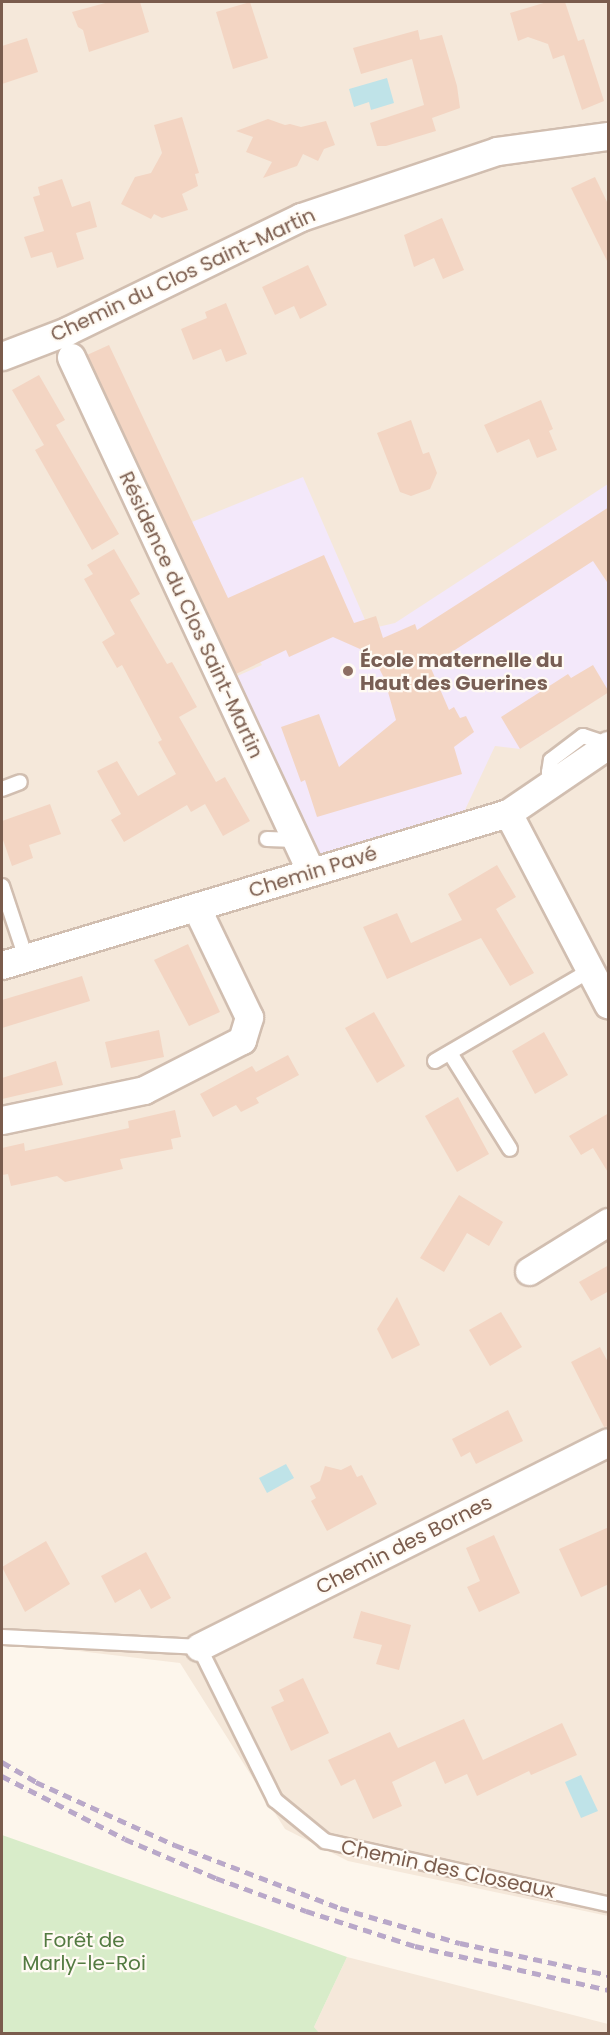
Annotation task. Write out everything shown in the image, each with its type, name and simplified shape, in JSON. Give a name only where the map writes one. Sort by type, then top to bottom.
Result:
[{"type":"street","name":"Chemin du Clos Saint-Martin","points":[[2,356],[67,331],[301,217],[497,151],[609,136]]},
{"type":"street","name":"Résidence du Clos Saint-Martin","points":[[71,357],[311,872]]},
{"type":"street","name":"Chemin Pavé","points":[[14,961],[508,813],[609,744]]},
{"type":"street","points":[[508,813],[609,1004]]},
{"type":"street","points":[[2,1120],[144,1090],[242,1040],[249,1017],[196,907]]},
{"type":"street","points":[[529,1270],[609,1222]]},
{"type":"street","name":"Chemin des Bornes","points":[[199,1647],[609,1442]]},
{"type":"lane","points":[[2,789],[20,782]]},
{"type":"lane","points":[[267,839],[296,840]]},
{"type":"lane","points":[[2,886],[14,961]]},
{"type":"lane","points":[[435,1061],[591,970]]},
{"type":"lane","points":[[450,1053],[510,1149]]},
{"type":"lane","points":[[2,1637],[199,1647]]},
{"type":"lane","name":"Chemin des Closeaux","points":[[199,1647],[274,1800],[325,1841],[609,1904]]},
{"type":"shaded area","points":[[2,2],[608,2],[608,1916],[348,1861],[285,1829],[180,1663],[2,1642]]},
{"type":"shaded area","name":"École maternelle du Haut des Guerines","points":[[303,477],[369,629],[395,623],[608,484],[608,692],[520,749],[495,746],[464,812],[319,855],[235,677],[262,665],[249,644],[192,522]]},
{"type":"shaded area","points":[[347,1957],[608,2024],[608,2033],[319,2034],[314,2027]]},
{"type":"green space","name":"Forêt de Marly-le-Roi","points":[[2,1835],[347,1957],[314,2027],[319,2033],[2,2033]]},
{"type":"water","points":[[387,78],[394,103],[371,110],[369,102],[354,107],[349,89]]},
{"type":"water","points":[[286,1464],[294,1478],[267,1493],[259,1478]]},
{"type":"water","points":[[581,1775],[598,1811],[581,1818],[565,1782]]},
{"type":"building","points":[[109,2],[140,2],[149,32],[89,52],[83,30],[78,27],[72,12]]},
{"type":"building","points":[[250,2],[268,58],[233,69],[216,12]]},
{"type":"building","points":[[547,2],[565,2],[578,41],[584,39],[604,101],[582,110],[564,55],[553,59],[548,44],[528,37],[518,41],[510,13]]},
{"type":"building","points":[[418,30],[420,40],[442,35],[457,86],[460,108],[432,118],[436,131],[386,146],[377,146],[370,123],[424,105],[412,59],[361,74],[353,48]]},
{"type":"building","points":[[27,38],[38,72],[2,84],[2,46]]},
{"type":"building","points":[[182,117],[199,173],[195,174],[198,186],[182,194],[188,210],[162,218],[154,214],[151,219],[121,204],[135,177],[151,173],[162,153],[154,125]]},
{"type":"building","points":[[268,119],[285,125],[301,127],[326,121],[335,145],[324,149],[318,161],[303,154],[297,166],[263,178],[272,162],[246,152],[253,137],[236,131]]},
{"type":"building","points":[[595,177],[609,206],[609,265],[571,188]]},
{"type":"building","points":[[62,179],[72,207],[90,201],[97,227],[76,233],[84,259],[57,268],[52,252],[31,258],[24,237],[44,231],[33,197],[40,195],[38,187]]},
{"type":"building","points":[[442,218],[464,270],[443,279],[434,258],[414,267],[404,235]]},
{"type":"building","points":[[308,265],[327,305],[300,319],[294,306],[275,315],[262,287]]},
{"type":"building","points":[[226,303],[247,354],[226,362],[221,349],[193,360],[181,329],[207,318],[205,312]]},
{"type":"building","points":[[109,345],[228,598],[324,555],[354,623],[376,616],[383,638],[415,624],[417,630],[609,507],[609,585],[593,561],[430,666],[449,710],[454,707],[460,718],[466,716],[474,732],[454,747],[462,774],[317,817],[305,780],[301,782],[281,727],[319,714],[339,767],[396,720],[384,678],[378,666],[360,649],[333,637],[289,657],[286,650],[236,674],[87,355]]},
{"type":"building","points":[[39,375],[65,420],[56,425],[119,534],[92,550],[35,450],[44,445],[12,390]]},
{"type":"building","points":[[541,400],[553,429],[549,431],[557,450],[537,458],[529,439],[497,453],[484,425]]},
{"type":"building","points":[[411,420],[423,454],[429,452],[437,473],[430,489],[411,496],[400,492],[377,433]]},
{"type":"building","points":[[114,549],[140,594],[130,600],[167,664],[172,662],[197,707],[179,717],[216,782],[225,777],[250,821],[223,836],[205,804],[191,812],[187,805],[124,842],[111,820],[121,814],[97,771],[117,761],[138,796],[176,774],[158,742],[162,740],[122,665],[117,668],[102,642],[115,634],[84,579],[93,574],[87,565]]},
{"type":"building","points":[[593,665],[609,692],[520,749],[501,717],[568,674],[571,678]]},
{"type":"building","points":[[50,804],[61,834],[29,845],[33,858],[12,866],[2,837],[2,821]]},
{"type":"building","points":[[497,865],[516,897],[496,909],[534,973],[510,986],[481,938],[387,979],[363,927],[397,913],[411,943],[462,920],[448,894]]},
{"type":"building","points":[[188,944],[220,1012],[189,1026],[154,960]]},
{"type":"building","points":[[82,976],[90,1001],[2,1028],[2,1000]]},
{"type":"building","points":[[374,1012],[405,1066],[377,1083],[345,1028]]},
{"type":"building","points":[[159,1030],[164,1057],[111,1068],[105,1042]]},
{"type":"building","points":[[544,1032],[568,1075],[535,1094],[512,1051]]},
{"type":"building","points":[[288,1055],[299,1075],[256,1098],[259,1103],[241,1112],[236,1105],[213,1117],[200,1094],[252,1066],[256,1072]]},
{"type":"building","points":[[56,1061],[63,1085],[2,1099],[2,1078]]},
{"type":"building","points":[[458,1097],[489,1154],[457,1172],[425,1116]]},
{"type":"building","points":[[175,1110],[181,1137],[171,1139],[173,1149],[120,1159],[123,1169],[65,1182],[57,1176],[11,1186],[8,1174],[2,1175],[2,1148],[24,1143],[25,1151],[129,1128],[128,1121]]},
{"type":"building","points":[[609,1113],[609,1174],[593,1148],[581,1155],[569,1136]]},
{"type":"building","points":[[459,1195],[503,1222],[489,1246],[467,1233],[444,1272],[420,1258]]},
{"type":"building","points":[[609,1265],[609,1291],[591,1301],[579,1282]]},
{"type":"building","points":[[397,1297],[420,1345],[392,1359],[377,1329]]},
{"type":"building","points":[[501,1312],[522,1347],[490,1366],[469,1330]]},
{"type":"building","points":[[600,1347],[609,1364],[609,1426],[604,1427],[571,1362]]},
{"type":"building","points":[[508,1410],[523,1441],[476,1464],[470,1452],[461,1457],[452,1439]]},
{"type":"building","points":[[351,1465],[357,1477],[362,1475],[377,1504],[327,1531],[311,1501],[316,1498],[310,1486],[320,1481],[325,1466],[341,1470]]},
{"type":"building","points":[[609,1527],[609,1584],[581,1597],[559,1549]]},
{"type":"building","points":[[494,1535],[520,1593],[479,1612],[467,1587],[480,1581],[466,1548]]},
{"type":"building","points":[[46,1541],[70,1584],[25,1612],[2,1567]]},
{"type":"building","points":[[146,1552],[171,1598],[151,1609],[140,1589],[115,1603],[101,1576]]},
{"type":"building","points":[[361,1611],[411,1625],[399,1670],[376,1664],[382,1645],[353,1638]]},
{"type":"building","points":[[303,1678],[329,1733],[291,1751],[271,1707],[284,1701],[279,1690]]},
{"type":"building","points":[[464,1719],[483,1760],[562,1723],[577,1755],[531,1775],[529,1771],[477,1796],[467,1774],[445,1784],[435,1761],[392,1782],[402,1806],[373,1819],[355,1779],[341,1786],[328,1760],[390,1732],[398,1748]]},
{"type":"railway","points":[[2,1762],[36,1782],[175,1845],[340,1908],[460,1943],[608,1975]]},
{"type":"railway","points":[[2,1776],[125,1839],[216,1878],[306,1911],[415,1946],[608,1990]]},
{"type":"place","name":"École maternelle du Haut des Guerines","points":[[348,671]]}]
